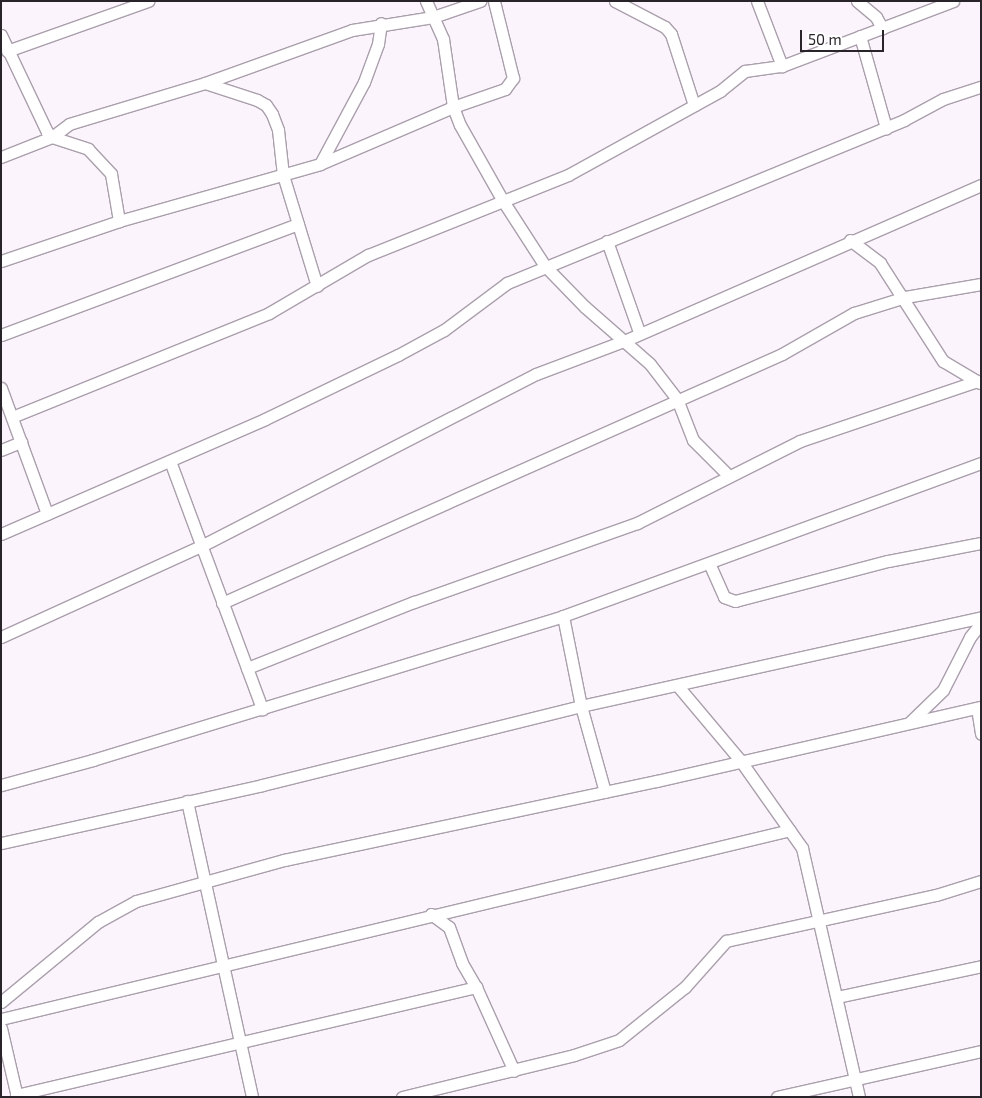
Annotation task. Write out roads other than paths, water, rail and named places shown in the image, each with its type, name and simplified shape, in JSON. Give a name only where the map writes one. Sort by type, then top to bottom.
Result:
[{"type":"street","points":[[6,57],[136,3],[148,1]]},
{"type":"street","points":[[426,1],[448,58],[453,107],[466,138],[545,266],[585,307],[650,364],[677,399],[693,440],[729,476]]},
{"type":"street","points":[[1,157],[52,137],[69,124],[205,82],[352,30],[381,23],[433,17],[480,1]]},
{"type":"street","points":[[1,260],[119,221],[320,164],[453,107],[510,85],[513,78],[494,1]]},
{"type":"street","points":[[615,1],[665,27],[671,34],[694,105]]},
{"type":"street","points":[[757,1],[782,66]]},
{"type":"street","points":[[858,1],[876,16],[882,28]]},
{"type":"street","points":[[12,416],[269,313],[368,254],[503,200],[608,155],[694,105],[745,71],[782,66],[953,1]]},
{"type":"street","points":[[320,164],[364,82],[374,56],[381,23]]},
{"type":"street","points":[[1,35],[6,57],[41,124],[52,137],[88,149],[99,158],[112,174],[119,221]]},
{"type":"street","points":[[860,36],[886,128]]},
{"type":"street","points":[[205,82],[266,105],[278,130],[283,175],[317,286]]},
{"type":"street","points":[[1,534],[265,419],[426,341],[507,283],[886,128],[943,99],[981,87]]},
{"type":"street","points":[[1,637],[203,545],[536,374],[624,341],[639,332],[981,184]]},
{"type":"street","points":[[1,335],[298,224]]},
{"type":"street","points":[[850,240],[880,263],[905,297],[943,362],[979,382]]},
{"type":"street","points":[[607,241],[639,332]]},
{"type":"street","points":[[222,603],[800,345],[842,318],[905,297],[981,284]]},
{"type":"street","points":[[247,668],[414,602],[637,523],[800,441],[979,382]]},
{"type":"street","points":[[1,388],[47,514]]},
{"type":"street","points":[[1,450],[21,442]]},
{"type":"street","points":[[170,461],[203,545],[222,603],[262,709]]},
{"type":"street","points":[[1,785],[262,709],[563,616],[981,463]]},
{"type":"street","points":[[709,563],[724,597],[735,601],[888,561],[981,543]]},
{"type":"street","points":[[563,616],[581,706],[605,792]]},
{"type":"street","points":[[1,843],[188,802],[581,706],[981,617]]},
{"type":"street","points":[[908,723],[943,690],[970,636],[981,623]]},
{"type":"street","points":[[677,685],[740,760],[802,848],[859,1097]]},
{"type":"street","points":[[1,1002],[119,908],[284,860],[605,792],[979,707],[981,734]]},
{"type":"street","points":[[188,802],[252,1097]]},
{"type":"street","points":[[1,1019],[431,914],[790,830]]},
{"type":"street","points":[[402,1097],[514,1071],[619,1040],[685,987],[726,941],[936,895],[981,882]]},
{"type":"street","points":[[431,914],[449,927],[462,963],[476,987],[514,1071]]},
{"type":"street","points":[[837,997],[981,966]]},
{"type":"street","points":[[1,1028],[16,1096],[476,987]]},
{"type":"street","points":[[777,1097],[981,1051]]}]
